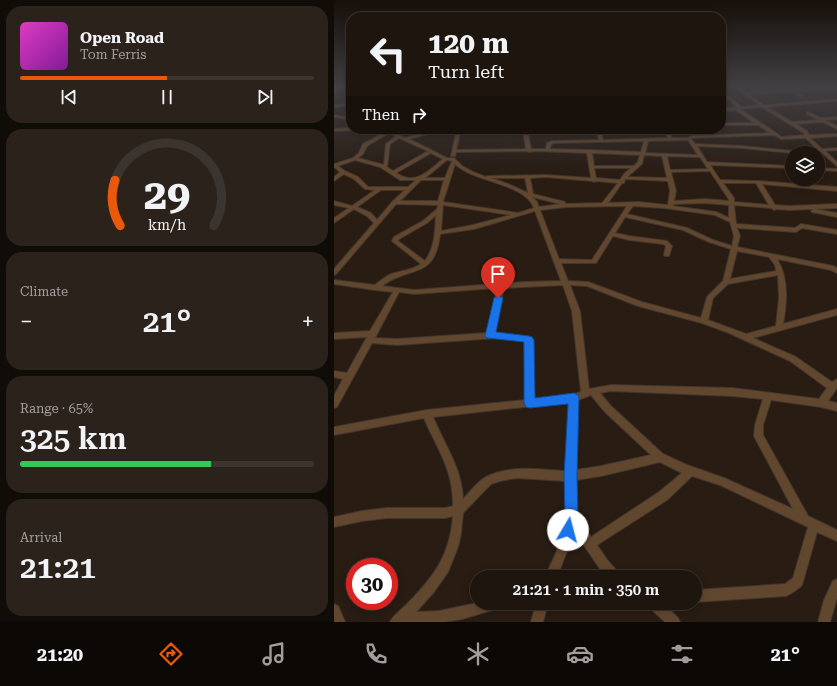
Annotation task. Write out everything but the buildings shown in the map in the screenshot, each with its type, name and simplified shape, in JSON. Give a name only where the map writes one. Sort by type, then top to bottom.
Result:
[{"type":"street","points":[[745,115],[782,138],[837,135]]},
{"type":"street","points":[[778,115],[806,132],[817,146]]},
{"type":"street","points":[[813,115],[837,128]]},
{"type":"street","points":[[334,116],[346,118]]},
{"type":"street","points":[[334,121],[341,117]]},
{"type":"street","points":[[792,123],[837,118]]},
{"type":"street","points":[[726,124],[760,124]]},
{"type":"street","points":[[334,130],[346,130]]},
{"type":"street","points":[[335,165],[355,159],[361,154],[365,145],[385,134]]},
{"type":"street","points":[[396,134],[431,150],[482,177],[528,194],[567,205]]},
{"type":"street","points":[[404,139],[416,134]]},
{"type":"street","points":[[375,288],[390,277],[420,268],[425,264],[435,248],[438,233],[440,206],[450,160],[454,152],[458,134]]},
{"type":"street","points":[[526,134],[529,151]]},
{"type":"street","points":[[599,134],[600,141]]},
{"type":"street","points":[[668,134],[671,140]]},
{"type":"street","points":[[548,150],[550,143],[646,141],[689,139],[689,137],[776,134]]},
{"type":"street","points":[[385,168],[388,144],[399,136]]},
{"type":"street","points":[[689,139],[731,198],[733,224],[737,236],[726,282]]},
{"type":"street","points":[[610,152],[612,141]]},
{"type":"street","points":[[604,205],[626,175],[641,161],[646,141]]},
{"type":"street","points":[[693,145],[785,151]]},
{"type":"street","points":[[825,150],[837,149]]},
{"type":"street","points":[[393,173],[431,150]]},
{"type":"street","points":[[454,152],[548,150],[700,156]]},
{"type":"street","points":[[589,151],[594,181]]},
{"type":"street","points":[[825,154],[837,165]]},
{"type":"street","points":[[664,155],[672,191],[671,205]]},
{"type":"street","points":[[355,159],[379,164],[402,179],[447,179]]},
{"type":"street","points":[[334,273],[376,223],[408,189],[450,160]]},
{"type":"street","points":[[706,163],[785,167]]},
{"type":"street","points":[[335,165],[343,172],[356,178],[367,188],[408,189]]},
{"type":"street","points":[[591,167],[636,167]]},
{"type":"street","points":[[825,169],[837,170]]},
{"type":"street","points":[[668,171],[711,170]]},
{"type":"street","points":[[334,180],[343,172]]},
{"type":"street","points":[[482,177],[550,177],[594,181],[670,180]]},
{"type":"street","points":[[527,177],[528,194],[538,208],[567,283],[576,311],[589,392],[660,457],[691,471],[721,481],[837,536]]},
{"type":"street","points":[[719,181],[758,182],[837,189]]},
{"type":"street","points":[[758,182],[774,208]]},
{"type":"street","points":[[334,221],[379,189]]},
{"type":"street","points":[[671,205],[696,201],[774,208],[837,206]]},
{"type":"street","points":[[395,202],[484,208],[518,214]]},
{"type":"street","points":[[334,203],[367,213],[376,223]]},
{"type":"street","points":[[438,233],[474,228],[538,208],[567,205],[631,204],[671,205],[716,214],[733,224],[793,230],[796,230],[799,226],[804,226],[837,232]]},
{"type":"street","points":[[558,261],[593,263],[631,204]]},
{"type":"street","points":[[425,264],[395,241],[396,238],[426,222],[440,206]]},
{"type":"street","points":[[800,208],[837,215]]},
{"type":"street","points":[[624,215],[685,229],[711,241],[733,248],[836,269]]},
{"type":"street","points":[[611,234],[629,238],[665,242],[669,246],[667,255]]},
{"type":"street","points":[[771,256],[779,267],[780,272],[782,315],[779,328]]},
{"type":"street","points":[[704,321],[710,297],[726,282],[780,272]]},
{"type":"street","points":[[334,282],[414,292],[501,286],[567,283],[588,284],[640,304],[704,321],[732,331],[793,359],[835,384],[831,392],[821,402]]},
{"type":"street","points":[[490,336],[501,286]]},
{"type":"street","points":[[334,404],[397,290]]},
{"type":"street","points":[[745,337],[837,312]]},
{"type":"street","points":[[334,337],[397,342],[490,336],[505,336],[529,340],[530,403]]},
{"type":"street","points":[[334,374],[349,377]]},
{"type":"street","points":[[334,431],[427,414],[574,398],[589,392],[611,388],[732,392],[821,402],[837,407]]},
{"type":"street","points":[[702,596],[786,590],[798,581],[809,522],[759,436],[759,425],[768,396]]},
{"type":"street","points":[[554,570],[562,551],[572,517],[571,476],[574,398]]},
{"type":"street","points":[[399,620],[438,578],[445,567],[450,556],[459,510],[459,492],[454,475],[427,414]]},
{"type":"street","points":[[334,522],[362,516],[388,513],[440,513],[459,510],[488,481],[500,476],[517,473],[571,476],[601,471],[660,457]]},
{"type":"street","points":[[589,544],[663,496],[691,471]]},
{"type":"street","points":[[572,517],[589,544],[609,570]]},
{"type":"street","points":[[824,622],[830,600],[837,585]]},
{"type":"street","points":[[334,610],[338,622]]},
{"type":"street","points":[[399,620],[438,619],[471,610]]},
{"type":"street","points":[[537,622],[540,610]]},
{"type":"street","points":[[662,610],[666,616],[674,622]]},
{"type":"route","points":[[498,298],[490,336],[497,335],[529,340],[530,403],[574,398],[571,476],[572,517],[568,530]]}]
